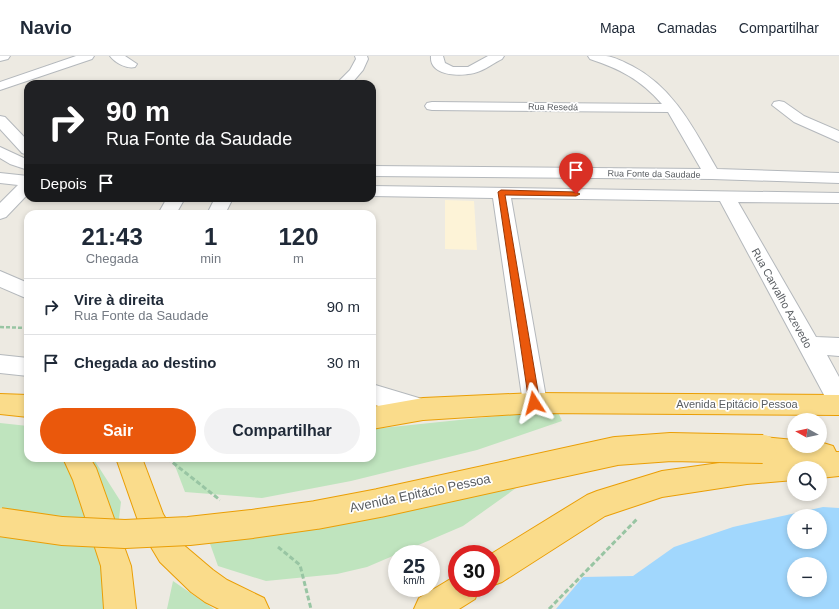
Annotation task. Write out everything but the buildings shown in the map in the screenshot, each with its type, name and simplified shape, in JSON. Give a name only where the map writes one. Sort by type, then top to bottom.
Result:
[{"type":"highway","name":"Avenida Epitácio Pessoa","points":[[376,417],[422,409],[534,403],[839,405]]},
{"type":"highway","points":[[0,404],[24,406]]},
{"type":"highway","name":"Avenida Epitácio Pessoa","points":[[0,522],[20,526],[85,532],[150,534],[200,530],[349,508],[615,451],[681,446],[763,449],[839,456]]},
{"type":"highway","points":[[78,462],[86,477],[116,566],[120,609]]},
{"type":"highway","points":[[130,462],[152,522],[170,552],[202,581],[216,591],[253,609]]},
{"type":"highway","points":[[500,565],[597,505],[655,486],[747,470],[839,464]]},
{"type":"highway","points":[[430,609],[449,597]]},
{"type":"street","points":[[0,57],[4,56]]},
{"type":"street","points":[[0,86],[88,56]]},
{"type":"street","points":[[116,56],[131,64]]},
{"type":"street","points":[[348,80],[360,63],[362,59],[361,56]]},
{"type":"street","points":[[437,56],[439,65],[451,70],[459,71],[480,67],[498,56]]},
{"type":"street","points":[[594,56],[617,63],[639,74],[656,87],[674,108],[712,174]]},
{"type":"street","points":[[779,104],[799,119],[839,137]]},
{"type":"street","name":"Rua Resedá","points":[[432,106],[674,108]]},
{"type":"street","points":[[0,120],[24,146]]},
{"type":"street","points":[[0,152],[24,164]]},
{"type":"street","name":"Rua Fonte da Saudade","points":[[376,171],[712,174],[839,178]]},
{"type":"street","points":[[0,178],[24,181]]},
{"type":"street","points":[[0,213],[24,188]]},
{"type":"street","name":"Rua Fonte da Saudade","points":[[376,191],[839,198]]},
{"type":"street","points":[[501,192],[534,403]]},
{"type":"street","name":"Rua Carvalho Azevedo","points":[[726,196],[839,399]]},
{"type":"street","points":[[0,278],[24,290]]},
{"type":"street","points":[[809,346],[839,348]]},
{"type":"street","points":[[0,364],[24,367]]},
{"type":"street","points":[[376,395],[422,409]]},
{"type":"path","points":[[0,327],[24,328]]},
{"type":"path","points":[[549,609],[641,515]]},
{"type":"shaded area","points":[[445,200],[474,201],[477,250],[445,249]]},
{"type":"green space","points":[[557,410],[562,421],[477,450],[351,481],[262,498],[185,492],[174,462],[376,462],[376,429]]},
{"type":"green space","points":[[0,423],[24,426],[24,462],[96,462],[121,502],[108,609],[0,609]]},
{"type":"green space","points":[[554,461],[463,526],[419,545],[388,545],[388,558],[367,567],[337,574],[266,581],[218,566],[209,541],[362,521],[448,498]]},
{"type":"green space","points":[[173,581],[214,609],[167,609]]},
{"type":"water","points":[[823,507],[839,508],[839,609],[556,609],[583,577],[633,576],[674,547],[733,527],[787,515],[787,549],[827,549],[827,509],[814,509]]},
{"type":"route","points":[[534,403],[501,192],[576,194]]}]
